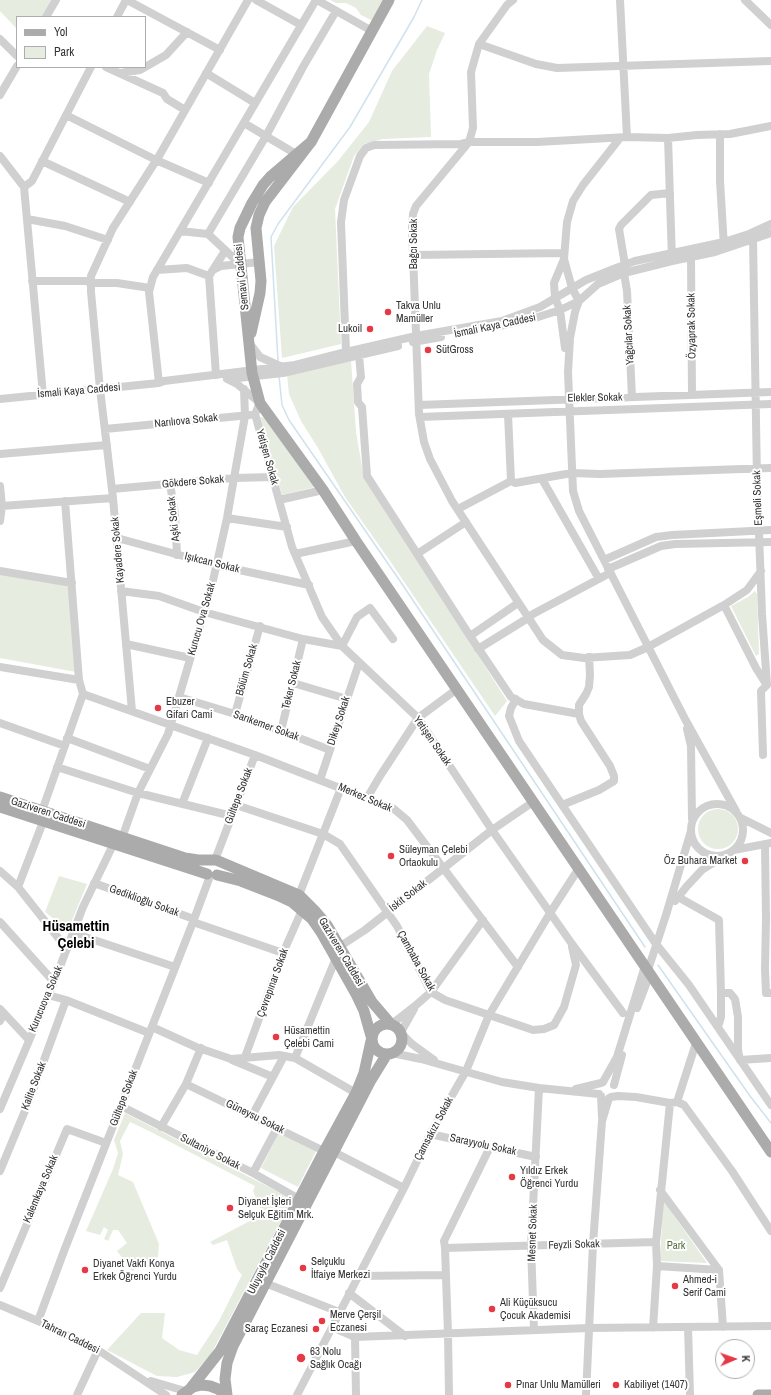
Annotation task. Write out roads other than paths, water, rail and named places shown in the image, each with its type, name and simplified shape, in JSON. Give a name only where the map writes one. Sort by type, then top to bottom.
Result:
[{"type":"main road","name":"Semavi Caddesi","points":[[249,343],[260,293],[256,228],[264,202],[311,142],[389,0]]},
{"type":"main road","name":"Semavi Caddesi","points":[[311,142],[270,177],[263,185],[252,203],[240,228],[238,237],[249,343],[261,414],[323,490],[356,541],[771,1152]]},
{"type":"main road","name":"Gaziveren Caddesi","points":[[0,797],[42,816]]},
{"type":"main road","name":"Gaziveren Caddesi","points":[[0,807],[42,816],[118,841],[211,875],[241,881],[292,902],[312,919],[338,952],[372,1002],[391,1024]]},
{"type":"main road","name":"Gaziveren Caddesi","points":[[118,841],[185,858],[215,860],[299,895],[323,921],[364,1011],[372,1039]]},
{"type":"main road","points":[[211,875],[205,866],[208,861],[215,860]]},
{"type":"main road","points":[[380,1024],[391,1024],[396,1026],[401,1033],[402,1039],[399,1048],[389,1054],[377,1050],[372,1039],[373,1031],[380,1024]]},
{"type":"main road","name":"Uluyayla Caddesi","points":[[227,1395],[225,1379],[227,1363],[233,1346],[329,1152],[364,1073],[372,1039]]},
{"type":"main road","name":"Uluyayla Caddesi","points":[[185,1392],[220,1351],[299,1199],[329,1152],[371,1080],[389,1054]]},
{"type":"main road","points":[[185,1392],[193,1386],[202,1385],[218,1389],[227,1395]]},
{"type":"main road","points":[[758,1395],[771,1395]]},
{"type":"street","points":[[47,16],[56,0]]},
{"type":"street","points":[[118,16],[127,0],[220,50]]},
{"type":"street","points":[[91,283],[91,276],[113,228],[156,160],[248,0]]},
{"type":"street","points":[[256,0],[302,25]]},
{"type":"street","points":[[159,383],[149,292],[153,277],[316,0],[372,32]]},
{"type":"street","points":[[469,142],[473,128],[471,72],[479,44],[512,0]]},
{"type":"street","points":[[620,0],[624,138],[583,185],[573,201],[567,222],[564,256],[554,283],[555,298],[560,310],[568,372],[573,491],[579,511],[609,571],[685,718],[741,818],[743,827],[743,835],[740,843],[730,852],[702,870],[678,897],[666,915]]},
{"type":"street","points":[[745,0],[771,25]]},
{"type":"street","points":[[208,234],[266,136],[303,67],[336,11]]},
{"type":"street","points":[[146,67],[166,55],[187,32]]},
{"type":"street","points":[[0,39],[16,55]]},
{"type":"street","points":[[479,44],[536,64],[557,68],[771,61]]},
{"type":"street","points":[[0,95],[16,68]]},
{"type":"street","points":[[24,187],[32,181],[90,68]]},
{"type":"street","points":[[108,68],[163,93],[167,99],[185,110]]},
{"type":"street","points":[[120,73],[140,70],[143,68]]},
{"type":"street","points":[[206,74],[255,103]]},
{"type":"street","points":[[66,115],[156,160],[209,182]]},
{"type":"street","points":[[244,123],[296,154]]},
{"type":"street","points":[[346,352],[341,222],[344,200],[360,156],[366,148],[374,146],[461,144],[469,142],[536,142],[624,138],[668,138],[730,134],[771,126]]},
{"type":"street","points":[[720,134],[720,181],[724,246]]},
{"type":"street","points":[[668,138],[672,257],[724,246],[771,224]]},
{"type":"street","name":"Bağcı Sokak","points":[[469,142],[416,206],[413,214],[412,226],[420,417],[424,442],[430,459],[466,522],[528,618],[543,640],[562,655],[589,657],[630,654],[648,647],[724,605],[747,590],[761,571]]},
{"type":"street","points":[[0,156],[24,187],[43,395]]},
{"type":"street","points":[[42,161],[130,202]]},
{"type":"street","name":"Yağcılar Sokak","points":[[632,397],[627,291],[619,229],[621,225],[651,195],[670,193]]},
{"type":"street","points":[[27,219],[65,226],[108,240]]},
{"type":"street","points":[[180,231],[208,234],[240,264]]},
{"type":"street","name":"İsmali Kaya Caddesi","points":[[159,383],[165,386],[227,379],[295,365],[346,352],[416,339],[502,320],[540,307],[586,280],[672,257],[691,257],[771,233]]},
{"type":"street","name":"Eşmeli Sokak","points":[[753,239],[759,531],[769,686],[762,691],[763,755]]},
{"type":"street","points":[[216,375],[211,273],[225,251]]},
{"type":"street","points":[[413,255],[564,256]]},
{"type":"street","points":[[564,256],[572,288],[579,301],[575,312],[570,338],[568,372]]},
{"type":"street","name":"Özyaprak Sokak","points":[[691,257],[692,395]]},
{"type":"street","points":[[157,270],[187,268],[211,273],[221,266],[259,262]]},
{"type":"street","name":"İsmali Kaya Caddesi","points":[[0,399],[100,390],[216,375],[297,370],[416,339],[489,328],[535,318],[560,310],[579,301],[598,284],[625,269]]},
{"type":"street","points":[[32,281],[86,281],[91,283],[117,283],[150,288]]},
{"type":"street","name":"Kayadere Sokak","points":[[91,283],[100,390],[113,493],[132,711]]},
{"type":"street","points":[[249,343],[260,357],[283,367]]},
{"type":"street","points":[[359,355],[361,377],[357,384],[358,402],[362,407],[367,476],[478,649],[511,697],[524,704],[579,714]]},
{"type":"street","points":[[227,379],[244,389],[260,403]]},
{"type":"street","name":"Kurucu Ova Sokak","points":[[118,841],[138,793],[168,734],[212,585],[227,518],[245,416],[246,403],[244,389]]},
{"type":"street","name":"Elekler Sokak","points":[[419,405],[569,398],[771,392]]},
{"type":"street","name":"Elekler Sokak","points":[[420,417],[771,404]]},
{"type":"street","name":"Narılıova Sokak","points":[[105,429],[261,414]]},
{"type":"street","name":"Yetişen Sokak","points":[[261,414],[273,478],[295,554],[322,617],[342,646],[418,718],[492,830],[572,944],[623,1013]]},
{"type":"street","points":[[508,414],[511,481]]},
{"type":"street","points":[[0,454],[107,445]]},
{"type":"street","points":[[458,509],[511,481],[515,482],[542,479],[572,473],[600,474],[771,468]]},
{"type":"street","name":"Gökdere Sokak","points":[[2,506],[65,501],[170,484],[234,478],[273,478]]},
{"type":"street","points":[[542,479],[599,579]]},
{"type":"street","name":"Aşki Sokak","points":[[170,484],[175,514],[178,554]]},
{"type":"street","points":[[0,486],[2,506],[0,521]]},
{"type":"street","points":[[280,500],[323,490]]},
{"type":"street","points":[[18,887],[57,767],[83,694],[79,680],[65,501]]},
{"type":"street","points":[[227,518],[287,527]]},
{"type":"street","points":[[417,554],[466,522]]},
{"type":"street","points":[[604,560],[656,537],[771,530]]},
{"type":"street","name":"Işıkcan Sokak","points":[[117,538],[216,565],[308,585]]},
{"type":"street","points":[[295,554],[356,541]]},
{"type":"street","points":[[478,649],[533,614],[599,579],[609,571],[661,546],[675,544],[771,542]]},
{"type":"street","points":[[0,571],[72,583]]},
{"type":"street","points":[[122,591],[159,596],[204,612],[260,626],[303,639],[342,646],[357,616],[370,608],[393,639]]},
{"type":"street","points":[[470,636],[518,603]]},
{"type":"street","points":[[724,605],[756,668],[769,686]]},
{"type":"street","name":"Bölüm Sokak","points":[[235,714],[260,626]]},
{"type":"street","name":"Teker Sokak","points":[[281,731],[303,639]]},
{"type":"street","points":[[126,644],[190,658]]},
{"type":"street","points":[[562,805],[599,790],[614,781],[614,776],[610,766],[581,721],[579,714],[579,705],[586,694],[588,687],[590,675],[589,657]]},
{"type":"street","name":"Dikey Sokak","points":[[320,780],[359,663]]},
{"type":"street","points":[[0,667],[79,680]]},
{"type":"street","points":[[292,683],[347,699]]},
{"type":"street","points":[[367,798],[418,718],[457,689]]},
{"type":"street","name":"Merkez Sokak","points":[[83,694],[255,755],[394,809],[407,820],[518,967]]},
{"type":"street","name":"Sarıkemer Sokak","points":[[179,697],[235,714],[330,750]]},
{"type":"street","points":[[516,700],[510,708],[509,716],[519,741],[656,944],[689,985],[771,1105]]},
{"type":"street","points":[[685,718],[691,746],[691,826],[695,843],[705,853],[718,856],[768,843],[768,919],[764,969],[766,993],[771,993]]},
{"type":"street","points":[[0,723],[150,769]]},
{"type":"street","points":[[182,804],[208,738]]},
{"type":"street","name":"Gültepe Sokak","points":[[215,860],[255,755]]},
{"type":"street","points":[[57,767],[138,793],[232,816]]},
{"type":"street","points":[[299,895],[341,788]]},
{"type":"street","name":"İskit Sokak","points":[[338,952],[492,830],[533,802]]},
{"type":"street","points":[[605,1097],[614,1093],[625,1041],[666,915],[696,813],[703,807],[720,803],[729,806],[736,811]]},
{"type":"street","name":"Çambaba Sokak","points":[[236,805],[323,834],[340,844],[397,926],[431,992],[445,1000],[533,1030],[544,1029],[554,1024],[564,1007],[576,965],[572,944]]},
{"type":"street","points":[[741,818],[771,833]]},
{"type":"street","name":"Kurucuova Sokak","points":[[0,1109],[54,982],[83,907],[94,883],[118,841]]},
{"type":"street","name":"Çamsakızı Sokak","points":[[296,1395],[404,1188],[430,1134],[466,1071],[489,1015],[550,913],[579,868]]},
{"type":"street","points":[[0,870],[18,887],[67,949]]},
{"type":"street","name":"Gültepe Sokak","points":[[38,1321],[211,875]]},
{"type":"street","name":"Gediklioğlu Sokak","points":[[94,883],[283,953]]},
{"type":"street","points":[[678,897],[719,920],[721,1017],[718,1027]]},
{"type":"street","name":"Çevrepınar Sokak","points":[[245,1057],[283,953],[302,910]]},
{"type":"street","points":[[391,1024],[431,992],[483,920]]},
{"type":"street","points":[[1,925],[54,982]]},
{"type":"street","points":[[73,933],[175,967]]},
{"type":"street","points":[[295,1058],[338,952]]},
{"type":"street","points":[[605,1097],[598,1090],[617,1057],[648,970]]},
{"type":"street","points":[[721,993],[730,993],[735,999],[738,1017],[738,1050],[740,1060]]},
{"type":"street","points":[[48,995],[201,1048],[273,1077]]},
{"type":"street","name":"Kalite Sokak","points":[[0,1171],[29,1101],[66,1000]]},
{"type":"street","points":[[415,1006],[401,1033],[412,1044],[438,1063]]},
{"type":"street","points":[[1,1015],[29,1040]]},
{"type":"street","points":[[654,1328],[657,1266],[656,1242],[660,1190],[673,1102],[696,1043]]},
{"type":"street","points":[[161,1127],[186,1084],[201,1048]]},
{"type":"street","points":[[389,1054],[438,1063],[502,1082],[539,1088],[568,1090],[605,1097],[636,1097],[684,1105],[732,1172],[771,1231]]},
{"type":"street","points":[[252,1116],[284,1056]]},
{"type":"street","points":[[231,1059],[245,1057],[284,1056],[295,1058],[356,1092]]},
{"type":"street","points":[[740,1060],[771,1058]]},
{"type":"street","points":[[568,1090],[609,1081],[623,1093],[636,1097]]},
{"type":"street","name":"Güneysu Sokak","points":[[186,1084],[404,1188]]},
{"type":"street","name":"Mesnet Sokak","points":[[534,1330],[531,1246],[539,1088]]},
{"type":"street","points":[[586,1395],[593,1244],[605,1097]]},
{"type":"street","name":"Sultaniye Sokak","points":[[121,1106],[299,1199]]},
{"type":"street","points":[[253,1174],[277,1128]]},
{"type":"street","name":"Kalemkaya Sokak","points":[[0,1288],[66,1129],[106,1143]]},
{"type":"street","name":"Sarayyolu Sokak","points":[[430,1134],[536,1157]]},
{"type":"street","points":[[449,1395],[444,1241],[490,1147]]},
{"type":"street","points":[[660,1190],[719,1270],[723,1327]]},
{"type":"street","name":"Feyzli Sokak","points":[[445,1248],[656,1242]]},
{"type":"street","points":[[657,1266],[719,1270]]},
{"type":"street","points":[[357,1276],[446,1275]]},
{"type":"street","points":[[265,1283],[339,1312]]},
{"type":"street","points":[[349,1293],[405,1336]]},
{"type":"street","name":"Tahran Caddesi","points":[[0,1306],[38,1321],[98,1350],[166,1395]]},
{"type":"street","points":[[332,1327],[355,1337],[589,1328],[771,1326]]},
{"type":"street","points":[[688,1327],[690,1395]]},
{"type":"street","points":[[355,1337],[356,1395]]},
{"type":"street","points":[[77,1395],[98,1350]]},
{"type":"street","name":"Tahran Caddesi","points":[[136,1376],[185,1392]]},
{"type":"waterway","points":[[278,361],[271,237],[278,224],[350,127],[414,17],[422,0]]},
{"type":"waterway","points":[[279,376],[282,405],[289,420],[400,581],[645,947]]},
{"type":"waterway","points":[[658,965],[750,1096],[771,1123]]},
{"type":"place","name":"Takva Unlu Mamüller","points":[[388,312]]},
{"type":"place","name":"Lukoil","points":[[370,329]]},
{"type":"place","name":"SütGross","points":[[428,350]]},
{"type":"place","name":"Ebuzer Gifari Cami","points":[[158,708]]},
{"type":"place","name":"Süleyman Çelebi Ortaokulu","points":[[391,856]]},
{"type":"place","name":"Öz Buhara Market","points":[[745,861]]},
{"type":"place","name":"Hüsamettin Çelebi Cami","points":[[276,1037]]},
{"type":"place","name":"Yıldız Erkek Öğrenci Yurdu","points":[[512,1177]]},
{"type":"place","name":"Diyanet İşleri Selçuk Eğitim Mrk.","points":[[230,1208]]},
{"type":"place","name":"Selçuklu İtfaiye Merkezi","points":[[303,1268]]},
{"type":"place","name":"Diyanet Vakfı Konya Erkek Öğrenci Yurdu","points":[[85,1270]]},
{"type":"place","name":"Ahmed-i Serif Cami","points":[[675,1286]]},
{"type":"place","name":"Ali Küçüksucu Çocuk Akademisi","points":[[492,1309]]},
{"type":"place","name":"Merve Çerşil Eczanesi","points":[[322,1321]]},
{"type":"place","name":"Saraç Eczanesi","points":[[316,1329]]},
{"type":"place","name":"63 Nolu Sağlık Ocağı","points":[[301,1358]]},
{"type":"place","name":"Pınar Unlu Mamülleri","points":[[508,1385]]},
{"type":"place","name":"Kabiliyet (1407)","points":[[616,1385]]},
{"type":"district","name":"Hüsamettin Çelebi","points":[[76,936]]},
{"type":"park label","name":"Park","points":[[676,1246]]}]
